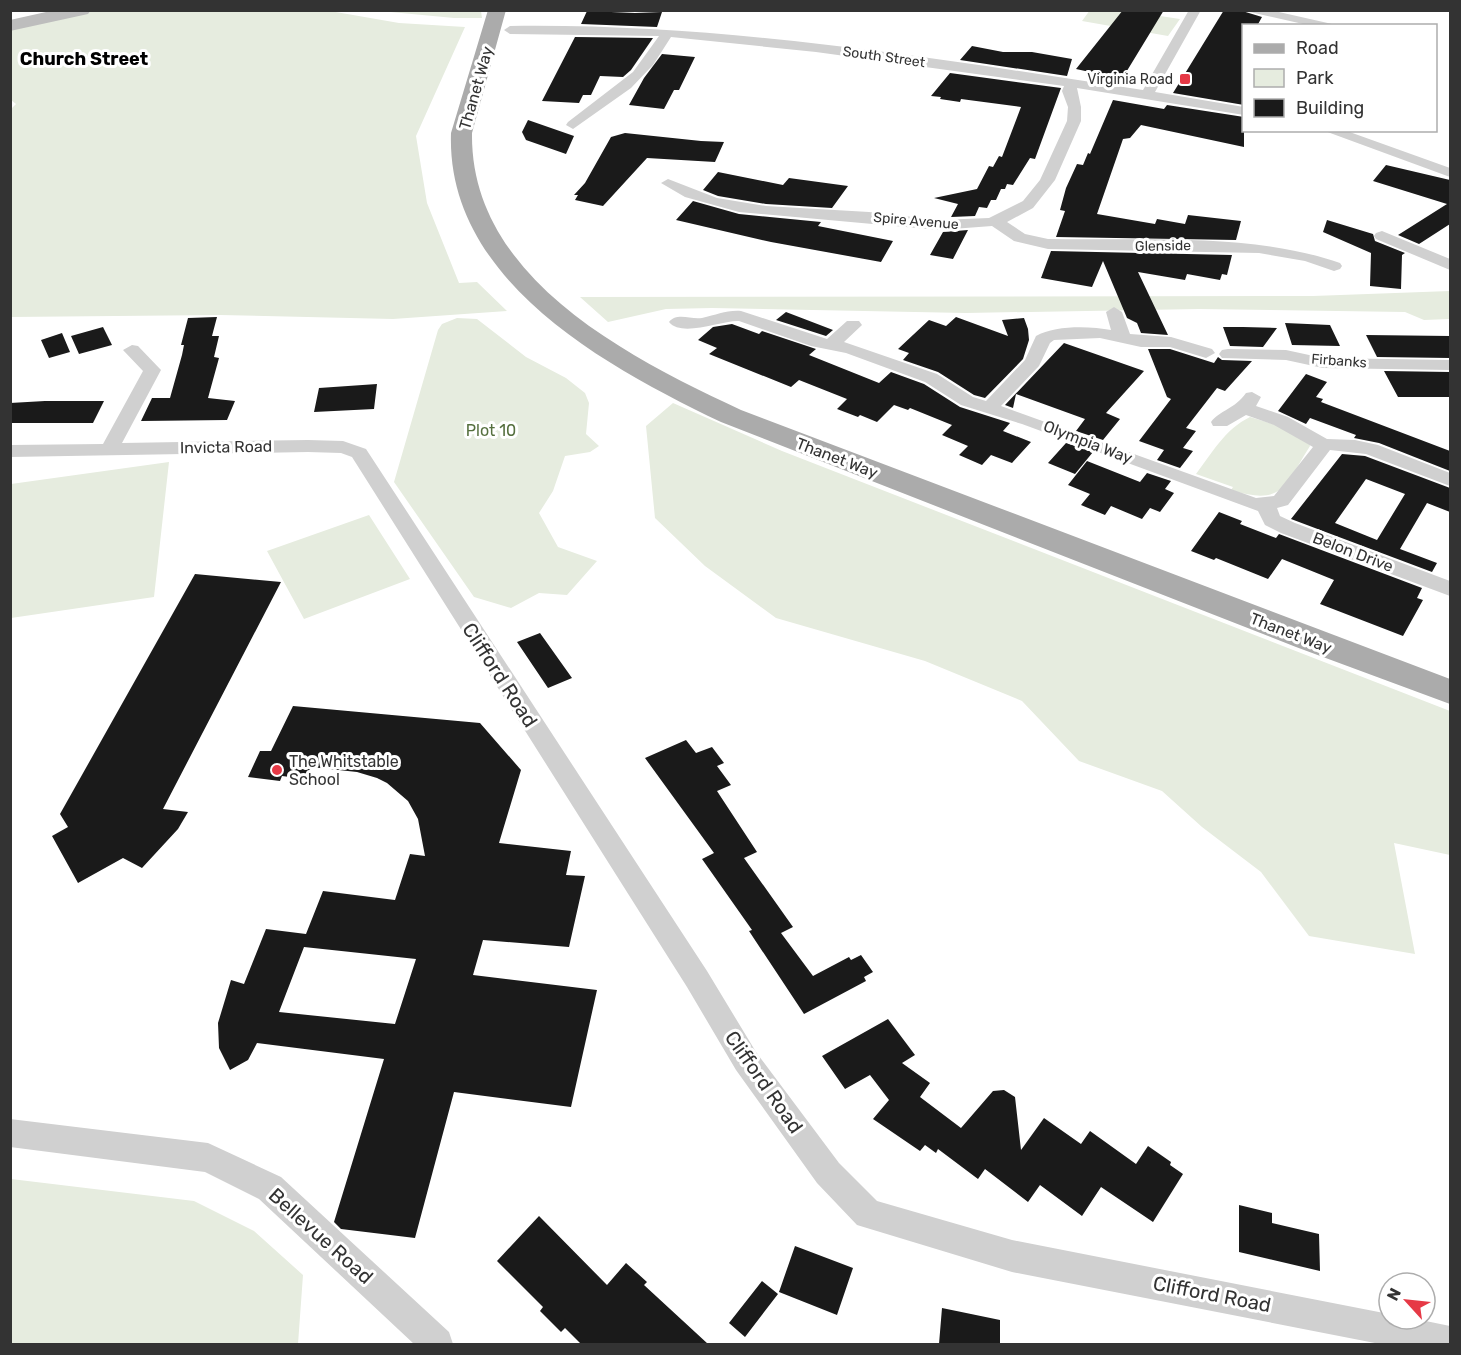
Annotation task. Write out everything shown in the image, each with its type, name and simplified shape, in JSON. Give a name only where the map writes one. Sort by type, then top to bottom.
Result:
[{"type":"main road","name":"Thanet Way","points":[[497,10],[485,60],[465,116],[461,152],[470,191],[484,232],[520,277],[567,321],[643,373],[731,416],[1450,692]]},
{"type":"street","points":[[10,26],[82,10]]},
{"type":"street","points":[[1147,94],[1195,10]]},
{"type":"street","points":[[1247,10],[1324,24]]},
{"type":"street","name":"South Street","points":[[518,32],[585,29],[667,34],[823,49],[1147,94],[1242,111]]},
{"type":"street","points":[[573,125],[640,75],[654,58],[667,34]]},
{"type":"street","name":"Spire Avenue","points":[[668,183],[697,197],[774,211],[953,225],[995,221],[1028,205],[1043,189],[1076,116],[1076,103],[1069,91],[1072,83]]},
{"type":"street","points":[[587,115],[608,120]]},
{"type":"street","points":[[1335,132],[1450,173]]},
{"type":"street","name":"Glenside","points":[[995,221],[1020,238],[1048,244],[1259,248],[1308,256],[1334,267]]},
{"type":"street","points":[[1382,236],[1450,266]]},
{"type":"street","points":[[1114,312],[1122,337]]},
{"type":"street","name":"Olympia Way","points":[[678,322],[703,322],[726,315],[741,316],[831,345],[851,349],[931,378],[959,398],[1029,420],[1245,502],[1265,505]]},
{"type":"street","points":[[831,345],[853,325]]},
{"type":"street","points":[[989,408],[1034,362],[1045,337],[1100,333],[1142,342],[1171,342],[1206,353]]},
{"type":"street","points":[[110,449],[152,370],[132,350]]},
{"type":"street","name":"Firbanks","points":[[1228,354],[1286,355],[1323,363],[1450,365]]},
{"type":"street","points":[[1220,422],[1249,402],[1324,445],[1338,443],[1360,446],[1450,480]]},
{"type":"street","points":[[1265,505],[1281,501],[1289,494],[1324,445]]},
{"type":"street","name":"Invicta Road","points":[[10,451],[343,447]]},
{"type":"street","name":"Clifford Road","points":[[343,447],[359,453],[697,979],[746,1061],[828,1173],[868,1214],[1012,1256],[1450,1342]]},
{"type":"street","name":"Belon Drive","points":[[1265,505],[1272,520],[1288,528],[1450,589]]},
{"type":"street","name":"Bellevue Road","points":[[10,1133],[208,1158],[270,1188],[437,1344]]},
{"type":"green space","points":[[1090,10],[1127,11],[1180,19],[1168,36],[1082,21]]},
{"type":"green space","points":[[91,11],[330,11],[399,23],[465,27],[416,136],[427,203],[459,283],[477,282],[507,311],[393,319],[220,315],[11,317],[10,110],[16,104],[11,100],[11,27]]},
{"type":"green space","points":[[380,11],[481,11],[482,18],[454,18]]},
{"type":"green space","points":[[1450,291],[1450,319],[1424,320],[1405,312],[1199,309],[966,313],[712,308],[666,309],[608,322],[580,297],[1313,296]]},
{"type":"green space","name":"Plot 10","points":[[457,318],[477,319],[526,357],[566,378],[585,393],[589,403],[586,434],[599,446],[590,452],[565,456],[553,491],[539,513],[558,547],[597,561],[567,595],[539,593],[511,608],[474,597],[394,482],[438,330],[442,324]]},
{"type":"green space","points":[[673,403],[782,451],[1450,711],[1450,855],[1394,843],[1415,954],[1309,936],[1261,872],[1202,827],[1162,791],[1079,761],[1022,701],[925,661],[776,618],[705,566],[655,518],[646,426]]},
{"type":"green space","points":[[1250,417],[1279,426],[1309,441],[1310,446],[1294,472],[1280,489],[1272,494],[1262,496],[1231,490],[1233,487],[1196,474],[1226,435]]},
{"type":"green space","points":[[169,462],[154,597],[11,618],[11,484]]},
{"type":"green space","points":[[369,515],[410,579],[304,619],[267,551]]},
{"type":"green space","points":[[11,1179],[194,1201],[254,1231],[303,1275],[298,1344],[11,1344]]},
{"type":"building","points":[[1123,10],[1164,10],[1122,79],[1076,69]]},
{"type":"building","points":[[1224,10],[1239,10],[1262,17],[1258,24],[1242,24],[1242,105],[1173,93]]},
{"type":"building","points":[[587,11],[662,12],[657,27],[581,24]]},
{"type":"building","points":[[575,37],[653,38],[631,70],[623,77],[600,76],[591,95],[583,95],[579,103],[542,101]]},
{"type":"building","points":[[972,46],[1003,52],[1032,52],[1072,59],[1067,76],[960,60]]},
{"type":"building","points":[[662,54],[695,57],[679,90],[674,90],[664,109],[629,105],[644,78]]},
{"type":"building","points":[[950,73],[1061,88],[1035,159],[1030,158],[1013,185],[1007,184],[1005,189],[1001,189],[996,200],[991,200],[987,208],[979,207],[975,216],[951,217],[958,204],[934,198],[977,189],[989,166],[993,167],[999,156],[1002,157],[1021,107],[961,99],[960,102],[931,96]]},
{"type":"building","points":[[1113,100],[1164,109],[1167,105],[1242,117],[1244,147],[1141,125],[1130,138],[1123,139],[1097,214],[1155,224],[1157,219],[1185,224],[1188,215],[1241,221],[1236,240],[1056,237],[1065,211],[1060,210],[1066,188],[1077,164],[1083,165],[1088,153],[1090,154]]},
{"type":"building","points":[[528,120],[574,136],[566,154],[526,140],[522,132]]},
{"type":"building","points":[[625,133],[724,142],[715,162],[647,158],[603,206],[575,200],[578,195],[574,195],[585,183],[611,137]]},
{"type":"building","points":[[1386,165],[1450,180],[1450,224],[1419,244],[1398,235],[1447,204],[1373,181]]},
{"type":"building","points":[[718,172],[783,185],[789,178],[848,186],[832,208],[766,204],[718,196],[703,190]]},
{"type":"building","points":[[693,201],[739,214],[821,222],[818,226],[893,241],[881,262],[771,242],[676,220]]},
{"type":"building","points":[[1327,220],[1373,234],[1375,241],[1405,253],[1402,255],[1401,289],[1370,286],[1371,253],[1323,232]]},
{"type":"building","points":[[968,230],[953,259],[930,255],[943,232]]},
{"type":"building","points":[[1051,251],[1232,255],[1227,275],[1222,274],[1220,280],[1187,274],[1185,280],[1138,272],[1168,335],[1141,333],[1137,323],[1127,318],[1103,261],[1092,287],[1041,278]]},
{"type":"building","points":[[786,312],[833,330],[826,336],[776,320]]},
{"type":"building","points":[[217,317],[212,336],[219,336],[214,357],[219,358],[208,398],[235,401],[227,420],[141,421],[152,398],[170,398],[182,355],[184,345],[181,345],[188,318]]},
{"type":"building","points":[[956,317],[1008,336],[1002,320],[1024,318],[1028,329],[1029,340],[1023,359],[985,398],[974,395],[938,372],[903,360],[909,353],[898,349],[929,320],[946,326]]},
{"type":"building","points":[[1285,323],[1330,325],[1340,346],[1292,345]]},
{"type":"building","points":[[732,324],[759,334],[762,331],[816,349],[809,355],[879,383],[891,372],[924,384],[960,407],[1010,423],[1003,431],[1031,442],[1012,463],[991,455],[982,465],[959,455],[968,446],[942,435],[952,425],[910,408],[908,410],[894,405],[877,422],[837,409],[847,399],[799,380],[791,387],[709,354],[717,348],[698,340],[713,327]]},
{"type":"building","points":[[103,327],[112,345],[79,354],[71,336]]},
{"type":"building","points":[[1223,327],[1277,328],[1263,347],[1230,346]]},
{"type":"building","points":[[62,333],[70,352],[49,358],[41,340]]},
{"type":"building","points":[[1366,335],[1450,336],[1450,358],[1377,357]]},
{"type":"building","points":[[1064,343],[1144,371],[1106,413],[1120,419],[1103,440],[1076,431],[1085,419],[1016,394],[1013,408],[1005,405]]},
{"type":"building","points":[[1148,349],[1170,349],[1214,363],[1218,357],[1222,360],[1252,361],[1225,391],[1217,388],[1186,428],[1196,431],[1183,448],[1193,451],[1180,468],[1157,460],[1164,450],[1139,441],[1171,399],[1167,397]]},
{"type":"building","points":[[1384,371],[1450,372],[1450,397],[1398,397]]},
{"type":"building","points":[[1306,374],[1327,382],[1316,397],[1323,399],[1321,402],[1450,451],[1450,471],[1379,443],[1354,438],[1356,435],[1310,418],[1306,424],[1278,411]]},
{"type":"building","points":[[377,384],[374,409],[314,412],[319,388]]},
{"type":"building","points":[[104,401],[93,423],[10,423],[10,403]]},
{"type":"building","points":[[1066,443],[1093,452],[1075,474],[1048,463]]},
{"type":"building","points":[[1342,454],[1365,456],[1450,488],[1450,512],[1427,503],[1400,549],[1437,563],[1432,572],[1291,519]],"holes":[[[1366,479],[1405,494],[1377,540],[1335,523]]]},
{"type":"building","points":[[1087,461],[1140,482],[1147,473],[1171,481],[1165,489],[1174,493],[1160,512],[1150,508],[1142,519],[1111,506],[1105,515],[1081,505],[1090,494],[1068,485]]},
{"type":"building","points":[[1219,512],[1242,521],[1240,524],[1276,538],[1279,534],[1422,588],[1417,598],[1423,600],[1403,636],[1320,604],[1334,580],[1282,559],[1268,579],[1216,558],[1214,560],[1191,551]]},
{"type":"building","points":[[195,574],[281,582],[163,809],[188,812],[178,829],[142,868],[123,858],[78,883],[52,836],[68,827],[60,814]]},
{"type":"building","points":[[540,633],[572,678],[548,688],[517,642]]},
{"type":"building","points":[[293,706],[480,723],[521,770],[499,843],[571,851],[566,875],[585,876],[569,947],[483,940],[473,975],[597,990],[571,1107],[454,1092],[415,1238],[341,1229],[334,1222],[384,1059],[257,1043],[248,1060],[230,1070],[219,1048],[218,1023],[231,980],[244,984],[266,929],[306,934],[323,891],[395,900],[410,854],[425,856],[418,819],[408,801],[387,783],[357,772],[311,767],[306,779],[282,776],[280,781],[248,777],[260,751],[271,751]],"holes":[[[304,947],[416,959],[395,1024],[279,1012]]]},
{"type":"building","points":[[686,740],[696,753],[712,747],[724,763],[717,766],[731,785],[717,791],[757,852],[744,858],[793,927],[781,933],[813,976],[849,957],[851,960],[861,955],[873,972],[864,977],[866,981],[804,1014],[749,931],[752,930],[702,859],[714,853],[645,758]]},
{"type":"building","points":[[888,1019],[915,1055],[902,1063],[930,1083],[920,1097],[961,1128],[993,1091],[1004,1090],[1015,1097],[1021,1150],[1044,1118],[1081,1144],[1090,1131],[1136,1164],[1148,1146],[1171,1162],[1170,1165],[1183,1174],[1153,1222],[1101,1187],[1082,1216],[1040,1185],[1028,1202],[985,1169],[978,1179],[938,1149],[936,1153],[925,1145],[920,1151],[873,1119],[889,1100],[870,1075],[845,1089],[822,1056]]},
{"type":"building","points":[[1239,1205],[1272,1213],[1272,1223],[1319,1234],[1320,1271],[1239,1252]]},
{"type":"building","points":[[539,1216],[607,1285],[626,1263],[647,1282],[644,1285],[708,1344],[581,1344],[565,1328],[561,1332],[540,1311],[543,1307],[497,1261]]},
{"type":"building","points":[[795,1246],[853,1268],[837,1315],[779,1292]]},
{"type":"building","points":[[762,1281],[778,1294],[745,1337],[729,1323]]},
{"type":"building","points":[[942,1308],[1000,1320],[1000,1344],[939,1344]]},
{"type":"place","name":"Virginia Road","points":[[1185,79]]},
{"type":"place","name":"The Whitstable School","points":[[277,770]]},
{"type":"district","name":"Church Street","points":[[84,59]]}]
